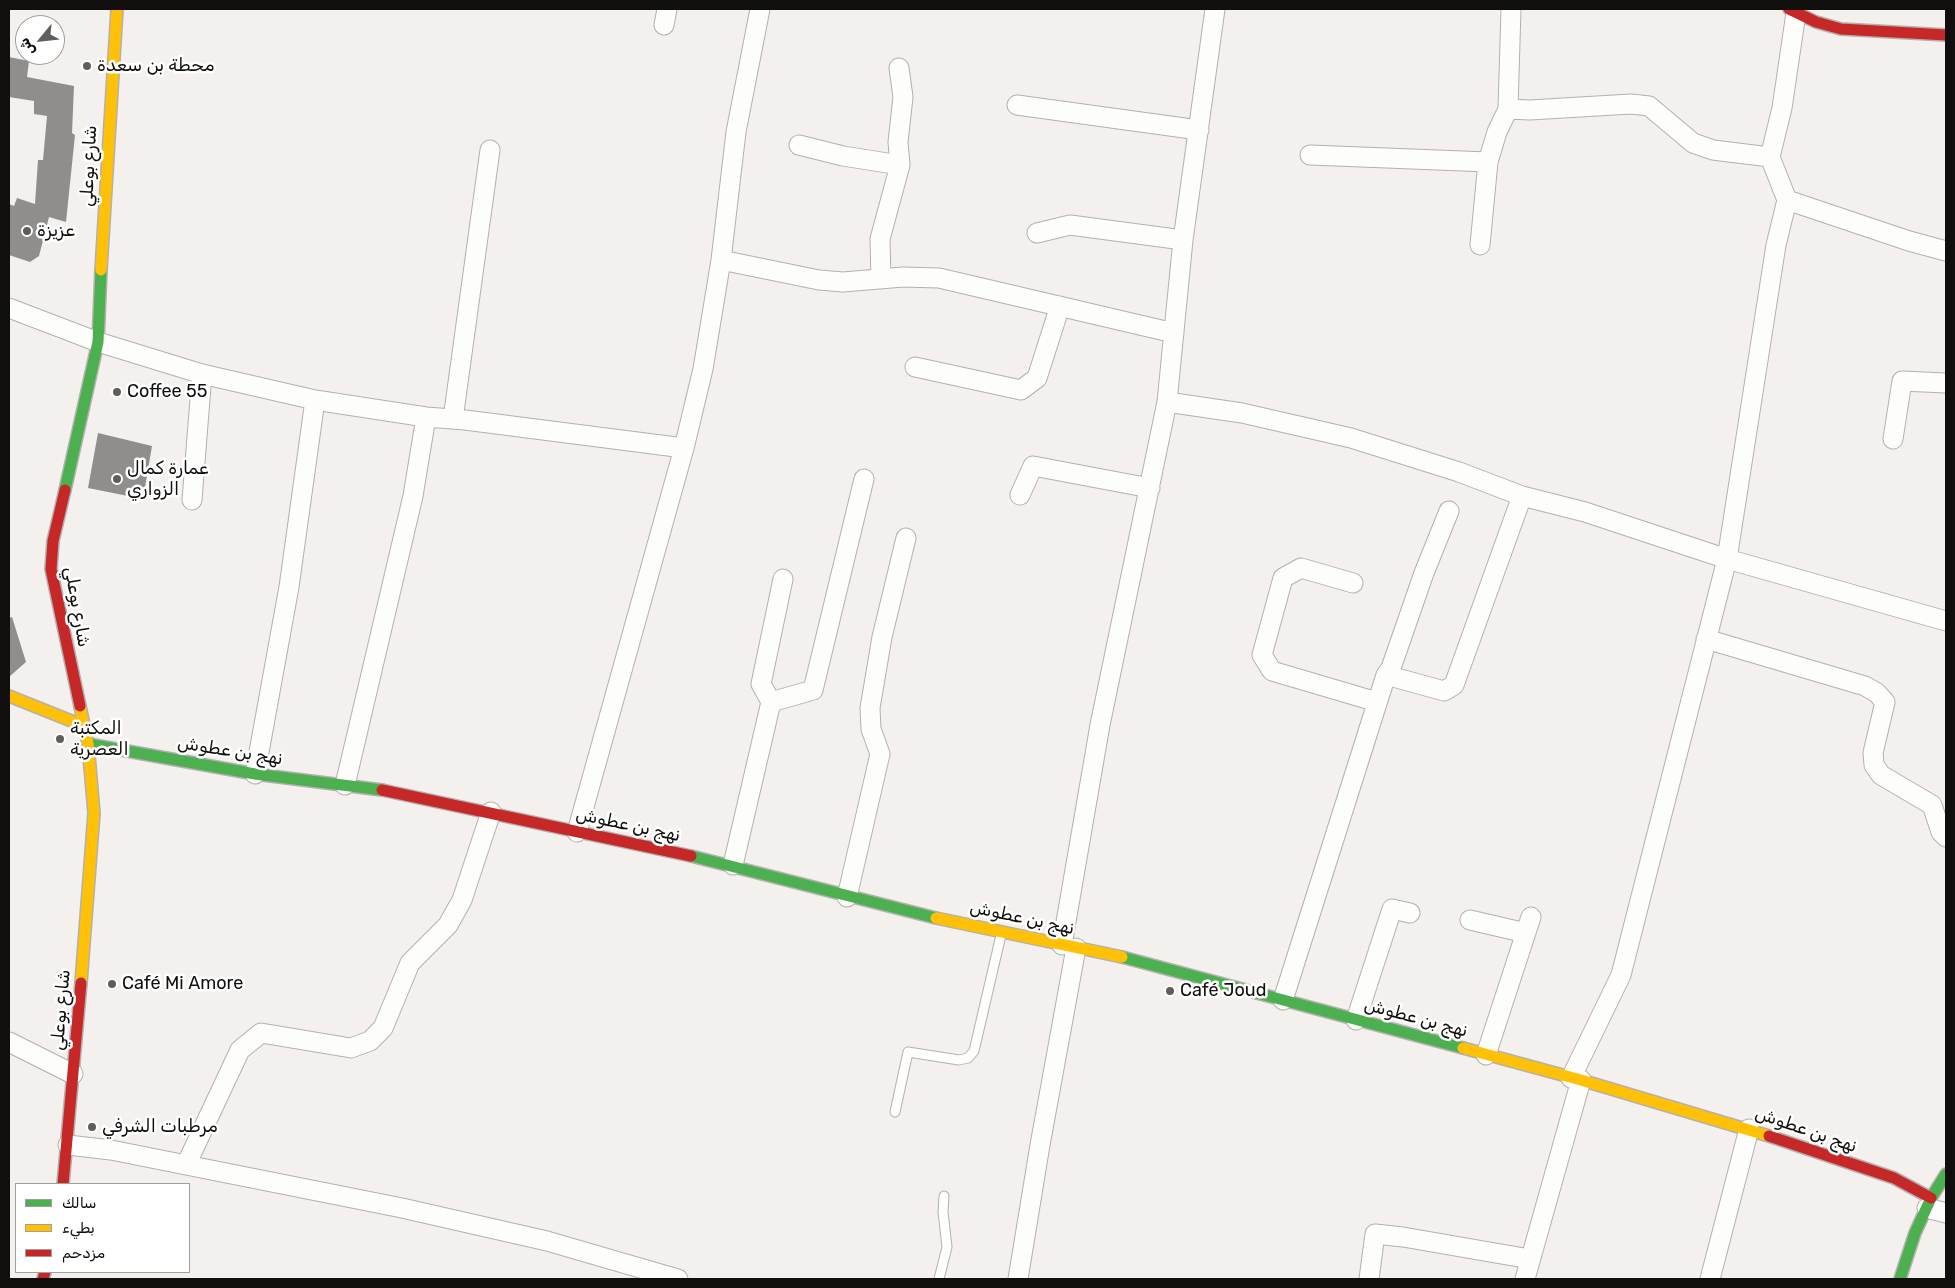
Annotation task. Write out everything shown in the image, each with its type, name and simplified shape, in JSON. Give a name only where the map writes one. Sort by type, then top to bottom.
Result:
[{"type":"street","name":"شارع بوعلي","points":[[62,1183],[68,1145],[94,813],[88,744],[51,568],[53,541],[98,342],[110,86],[117,9]]},
{"type":"street","points":[[577,832],[684,448],[703,369],[721,260],[736,132],[760,9]]},
{"type":"street","points":[[1018,1279],[1040,1145],[1100,725],[1167,402],[1183,240],[1215,9]]},
{"type":"street","points":[[1480,246],[1488,162],[1497,132],[1508,109],[1511,9]]},
{"type":"street","points":[[1525,1279],[1576,1079],[1621,975],[1727,559],[1776,245],[1788,200],[1770,156],[1782,108],[1792,11],[1816,22],[1841,29],[1946,35]]},
{"type":"street","points":[[881,279],[880,239],[900,165],[898,142],[902,97],[899,68]]},
{"type":"street","points":[[1017,104],[1199,130]]},
{"type":"street","points":[[1508,109],[1530,110],[1631,104],[1649,106],[1693,143],[1713,150],[1770,156]]},
{"type":"street","points":[[800,145],[843,156],[900,165]]},
{"type":"street","points":[[453,419],[490,150]]},
{"type":"street","points":[[1310,155],[1488,162]]},
{"type":"street","points":[[1788,200],[1909,241],[1946,251]]},
{"type":"street","points":[[1037,233],[1070,225],[1183,240]]},
{"type":"street","points":[[721,260],[819,280],[843,282],[939,278],[1174,333]]},
{"type":"street","points":[[915,367],[1021,390],[1038,378],[1060,306]]},
{"type":"street","points":[[9,308],[98,342],[202,374],[315,400],[426,417],[684,448]]},
{"type":"street","points":[[192,500],[202,374]]},
{"type":"street","points":[[1893,439],[1902,381],[1946,383]]},
{"type":"street","points":[[255,774],[289,586],[315,400]]},
{"type":"street","points":[[1167,402],[1242,413],[1351,438],[1460,472],[1522,496],[1585,512],[1727,559],[1946,621]]},
{"type":"street","points":[[345,785],[413,496],[426,417]]},
{"type":"street","points":[[1020,495],[1033,466],[1150,488]]},
{"type":"street","points":[[771,702],[813,690],[864,479]]},
{"type":"street","points":[[1386,675],[1444,691],[1454,685],[1522,496]]},
{"type":"street","points":[[1283,1000],[1386,675],[1391,668],[1424,573],[1449,511]]},
{"type":"street","points":[[847,897],[880,754],[871,729],[870,708],[882,637],[906,538]]},
{"type":"street","points":[[1353,583],[1301,568],[1284,578],[1262,655],[1272,671],[1377,702]]},
{"type":"street","points":[[733,865],[771,702],[761,684],[783,579]]},
{"type":"street","points":[[1706,639],[1865,686],[1877,693],[1885,702],[1873,753],[1874,765],[1881,775],[1932,805],[1941,832],[1946,837]]},
{"type":"street","points":[[9,696],[84,726]]},
{"type":"street","name":"نهج بن عطوش","points":[[88,744],[255,774],[376,789],[491,812],[733,865],[847,897],[1001,932],[1124,957],[1576,1079],[1749,1129],[1894,1178],[1929,1203]]},
{"type":"street","points":[[186,1166],[240,1050],[260,1033],[351,1048],[370,1041],[384,1028],[410,963],[448,925],[462,900],[491,812]]},
{"type":"street","points":[[1356,1020],[1392,909],[1410,913]]},
{"type":"street","points":[[1470,920],[1529,925],[1486,1055]]},
{"type":"street","points":[[9,1042],[73,1074]]},
{"type":"street","points":[[1710,1279],[1749,1129]]},
{"type":"street","points":[[68,1145],[111,1150],[402,1208],[547,1241],[678,1279]]},
{"type":"street","points":[[1900,1279],[1915,1233],[1929,1203],[1946,1174]]},
{"type":"street","points":[[1929,1203],[1946,1213]]},
{"type":"street","points":[[1369,1279],[1375,1234],[1404,1237],[1530,1259]]},
{"type":"lane","points":[[895,1112],[908,1052],[959,1060],[968,1058],[974,1051],[1001,932]]},
{"type":"lane","points":[[939,1279],[947,1247],[943,1212],[944,1196]]},
{"type":"building","points":[[9,57],[15,58],[15,65],[28,65],[27,77],[74,86],[72,133],[75,135],[66,222],[49,217],[39,256],[30,262],[9,255],[9,204],[14,206],[17,198],[35,204],[38,160],[43,160],[47,116],[34,114],[34,101],[9,97]]},
{"type":"building","points":[[98,433],[152,446],[143,499],[88,488]]},
{"type":"building","points":[[12,617],[26,662],[9,677],[9,618]]},
{"type":"traffic: fast","points":[[65,490],[98,342],[101,270]]},
{"type":"traffic: fast","points":[[88,744],[255,774],[382,790]]},
{"type":"traffic: fast","points":[[691,856],[936,918]]},
{"type":"traffic: fast","points":[[1122,957],[1463,1048]]},
{"type":"traffic: fast","points":[[1900,1279],[1915,1233],[1931,1198],[1946,1174]]},
{"type":"traffic: slow","points":[[101,270],[117,9]]},
{"type":"traffic: slow","points":[[9,696],[84,726]]},
{"type":"traffic: slow","points":[[80,706],[88,744],[94,813],[81,983]]},
{"type":"traffic: slow","points":[[936,918],[1122,957]]},
{"type":"traffic: slow","points":[[1463,1048],[1581,1080],[1769,1136]]},
{"type":"traffic: jam","points":[[1789,9],[1816,22],[1841,29],[1946,35]]},
{"type":"traffic: jam","points":[[65,490],[53,541],[51,569],[80,706]]},
{"type":"traffic: jam","points":[[382,790],[691,856]]},
{"type":"traffic: jam","points":[[63,1183],[81,983]]},
{"type":"traffic: jam","points":[[1769,1136],[1894,1178],[1931,1198]]},
{"type":"traffic: jam","points":[[43,1279],[45,1273]]},
{"type":"place","name":"محطة بن سعدة","points":[[87,66]]},
{"type":"place","name":"عزيزة","points":[[27,231]]},
{"type":"place","name":"Coffee 55","points":[[117,392]]},
{"type":"place","name":"عمارة كمال الزواري","points":[[117,479]]},
{"type":"place","name":"المكتبة العصرية","points":[[60,739]]},
{"type":"place","name":"Café Mi Amore","points":[[112,984]]},
{"type":"place","name":"Café Joud","points":[[1170,991]]},
{"type":"place","name":"مرطبات الشرفي","points":[[92,1127]]}]
